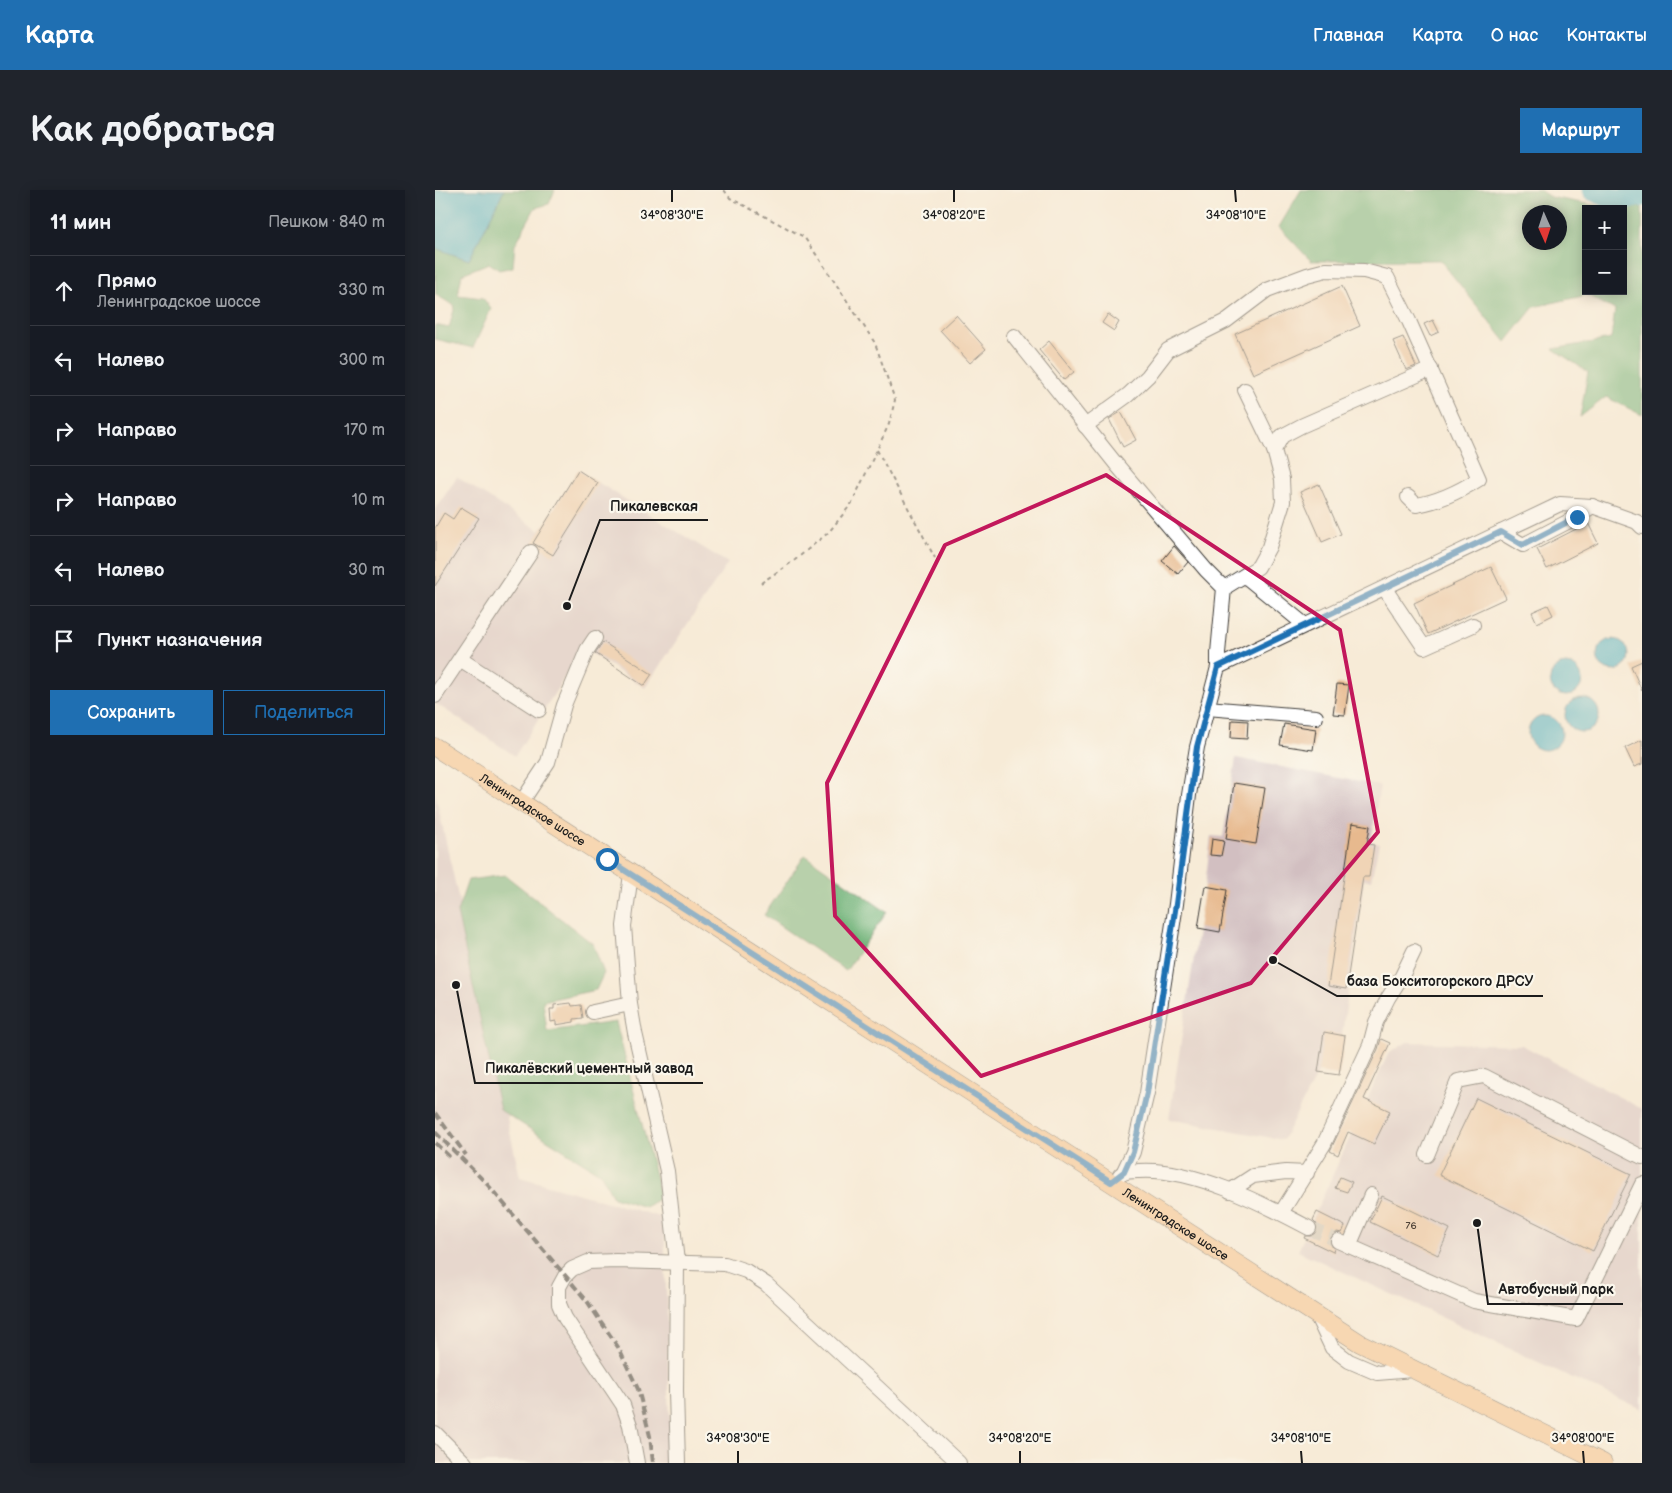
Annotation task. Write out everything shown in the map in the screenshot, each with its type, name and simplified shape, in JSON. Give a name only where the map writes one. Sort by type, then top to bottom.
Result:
[{"type":"main road","name":"Ленинградское шоссе","points":[[435,747],[631,874],[1117,1177],[1360,1343],[1603,1463]]},
{"type":"street","points":[[1085,426],[1128,395],[1148,376],[1168,350],[1226,321],[1267,290],[1326,270],[1365,271],[1387,277],[1431,369],[1479,479],[1469,486],[1429,503],[1416,505],[1409,497]]},
{"type":"street","points":[[1014,336],[1085,426],[1206,570],[1224,588]]},
{"type":"street","points":[[1274,450],[1282,436],[1301,426],[1431,369]]},
{"type":"street","points":[[1224,588],[1258,567],[1269,547],[1283,502],[1282,479],[1274,450],[1245,390]]},
{"type":"street","points":[[1218,667],[1561,504],[1592,506],[1637,522],[1642,527]]},
{"type":"street","points":[[1501,532],[1523,545],[1577,517],[1592,506]]},
{"type":"street","points":[[435,696],[531,552]]},
{"type":"street","points":[[1245,576],[1305,625]]},
{"type":"street","points":[[1117,1177],[1133,1152],[1147,1093],[1176,904],[1189,795],[1197,747],[1218,667],[1224,588]]},
{"type":"street","points":[[1385,589],[1424,647],[1473,625]]},
{"type":"street","points":[[521,803],[548,762],[565,705],[587,650],[595,638]]},
{"type":"street","points":[[460,658],[539,710]]},
{"type":"street","points":[[1207,708],[1316,717]]},
{"type":"street","points":[[631,874],[624,926],[630,1004],[667,1172],[677,1262],[678,1463]]},
{"type":"street","points":[[1281,1213],[1325,1144],[1370,1045],[1375,1022],[1387,998],[1402,976],[1413,951]]},
{"type":"street","points":[[593,1012],[630,1004]]},
{"type":"street","points":[[1427,1155],[1458,1082],[1484,1076],[1642,1157]]},
{"type":"street","points":[[1117,1177],[1148,1170],[1185,1176],[1230,1191],[1281,1213],[1309,1228]]},
{"type":"street","points":[[1230,1191],[1253,1176],[1287,1172],[1307,1173]]},
{"type":"street","points":[[1371,1195],[1343,1243],[1474,1301],[1576,1319],[1642,1184]]},
{"type":"street","points":[[637,1463],[630,1425],[623,1405],[565,1318],[559,1304],[559,1287],[565,1276],[572,1268],[588,1262],[725,1264],[746,1271],[766,1284],[959,1463]]},
{"type":"street","points":[[435,1433],[465,1463]]},
{"type":"path","points":[[724,190],[730,198],[803,237],[875,343],[895,400],[889,424],[851,503],[829,532],[795,560],[761,583]]},
{"type":"path","points":[[877,450],[935,558]]},
{"type":"highlighted area","points":[[1106,475],[1340,630],[1378,832],[1251,983],[981,1076],[835,916],[827,783],[945,545]]},
{"type":"shaded area","points":[[578,470],[728,563],[645,688],[583,648],[515,756],[435,703],[435,510],[457,477],[540,531]]},
{"type":"shaded area","points":[[1236,758],[1380,786],[1371,841],[1379,844],[1371,880],[1364,880],[1342,1035],[1345,1036],[1339,1075],[1318,1072],[1283,1140],[1169,1119],[1211,836],[1223,837]]},
{"type":"shaded area","points":[[435,792],[520,1177],[664,1218],[671,1463],[435,1463]]},
{"type":"shaded area","points":[[1407,1042],[1522,1045],[1642,1109],[1642,1410],[1298,1251],[1388,1054]]},
{"type":"green space","points":[[504,190],[555,190],[549,204],[535,208],[515,245],[513,267],[499,270],[489,263],[462,274],[458,295],[483,298],[491,309],[473,348],[435,339],[435,325],[449,328],[455,306],[436,295],[435,248],[469,260]]},
{"type":"green space","points":[[1301,190],[1539,190],[1550,197],[1592,205],[1582,205],[1582,295],[1587,295],[1534,307],[1506,342],[1440,260],[1311,261],[1279,227]]},
{"type":"green space","points":[[1642,207],[1642,415],[1606,397],[1580,417],[1588,372],[1553,349],[1611,339],[1615,310],[1587,295],[1627,295],[1627,209]]},
{"type":"green space","points":[[805,855],[887,912],[846,971],[764,915]]},
{"type":"green space","points":[[505,875],[593,944],[604,973],[596,990],[543,1001],[547,1031],[616,1022],[661,1198],[645,1207],[613,1197],[601,1174],[500,1110],[457,912],[468,880]]},
{"type":"water","points":[[435,190],[504,190],[469,260],[435,248]]},
{"type":"water","points":[[1613,639],[1619,640],[1624,644],[1628,649],[1628,661],[1624,666],[1619,670],[1613,671],[1607,670],[1602,666],[1598,661],[1597,655],[1598,649],[1602,644],[1607,640]]},
{"type":"water","points":[[1566,664],[1572,665],[1577,669],[1581,674],[1581,686],[1577,691],[1572,695],[1566,696],[1560,695],[1555,691],[1551,686],[1550,680],[1551,674],[1555,669],[1560,665]]},
{"type":"water","points":[[1582,698],[1594,703],[1599,715],[1594,727],[1582,732],[1570,727],[1565,715],[1570,703]]},
{"type":"water","points":[[1545,716],[1557,721],[1562,733],[1557,745],[1545,750],[1533,745],[1528,733],[1533,721]]},
{"type":"building","points":[[1342,286],[1360,326],[1253,374],[1235,334]]},
{"type":"building","points":[[1108,314],[1119,322],[1114,331],[1102,323]]},
{"type":"building","points":[[956,315],[986,349],[970,363],[940,330]]},
{"type":"building","points":[[1433,320],[1439,332],[1430,336],[1424,324]]},
{"type":"building","points":[[1403,337],[1416,366],[1406,370],[1393,341]]},
{"type":"building","points":[[1049,341],[1074,372],[1064,380],[1039,350]]},
{"type":"building","points":[[1121,412],[1136,440],[1123,447],[1109,419]]},
{"type":"building","points":[[578,470],[598,483],[553,555],[533,543]]},
{"type":"building","points":[[1319,484],[1341,534],[1322,542],[1300,492]]},
{"type":"building","points":[[461,507],[479,518],[435,586],[435,528],[444,513],[453,519]]},
{"type":"building","points":[[1588,523],[1598,543],[1547,569],[1537,549]]},
{"type":"building","points":[[1174,546],[1188,562],[1178,574],[1162,561]]},
{"type":"building","points":[[1491,567],[1506,598],[1428,634],[1414,603]]},
{"type":"building","points":[[1548,605],[1553,615],[1537,623],[1532,612]]},
{"type":"building","points":[[603,642],[652,674],[644,686],[595,653]]},
{"type":"building","points":[[1642,661],[1642,691],[1631,666]]},
{"type":"building","points":[[1337,684],[1349,685],[1345,715],[1333,714]]},
{"type":"building","points":[[1232,720],[1248,721],[1247,739],[1231,738]]},
{"type":"building","points":[[1284,724],[1316,729],[1313,750],[1280,745]]},
{"type":"building","points":[[1642,740],[1642,764],[1634,767],[1625,748]]},
{"type":"building","points":[[1234,783],[1265,788],[1256,844],[1226,839]]},
{"type":"building","points":[[1352,823],[1370,826],[1367,844],[1374,845],[1369,877],[1363,877],[1346,989],[1328,986]]},
{"type":"building","points":[[1212,839],[1224,841],[1221,856],[1210,855]]},
{"type":"building","points":[[1205,886],[1227,890],[1220,932],[1198,928]]},
{"type":"building","points":[[571,1003],[572,1006],[581,1005],[583,1018],[574,1019],[574,1022],[556,1025],[556,1021],[551,1022],[550,1009],[554,1009],[554,1005]]},
{"type":"building","points":[[1324,1032],[1345,1036],[1339,1075],[1318,1072]]},
{"type":"building","points":[[1381,1039],[1390,1043],[1364,1099],[1390,1111],[1374,1144],[1348,1132],[1338,1155],[1330,1151]]},
{"type":"building","points":[[1476,1098],[1631,1174],[1593,1251],[1439,1175]]},
{"type":"building","points":[[1340,1177],[1352,1182],[1347,1192],[1335,1188]]},
{"type":"building","points":[[1382,1196],[1450,1229],[1438,1255],[1370,1222]]},
{"type":"building","points":[[1317,1212],[1345,1226],[1342,1233],[1337,1232],[1330,1237],[1329,1242],[1334,1249],[1333,1252],[1304,1238],[1305,1236],[1313,1236],[1317,1232],[1317,1224],[1313,1220]]},
{"type":"waterway","points":[[1592,190],[1618,201],[1642,196]]},
{"type":"tunnel","points":[[1309,1228],[1338,1241]]},
{"type":"railway","points":[[435,1113],[466,1155]]},
{"type":"railway","points":[[435,1132],[487,1184],[587,1301],[618,1347],[638,1389],[650,1436],[653,1463]]},
{"type":"railway","points":[[435,1143],[450,1157]]},
{"type":"place","name":"Пикалевская","points":[[567,606]]},
{"type":"place","name":"база Бокситогорского ДРСУ","points":[[1273,960]]},
{"type":"place","name":"Пикалёвский цементный завод","points":[[456,985]]},
{"type":"place","name":"Автобусный парк","points":[[1477,1223]]},
{"type":"route","points":[[607,859],[1111,1182],[1124,1172],[1133,1152],[1147,1093],[1176,904],[1189,795],[1197,747],[1218,667],[1385,589],[1501,532],[1523,545],[1577,517]]}]
